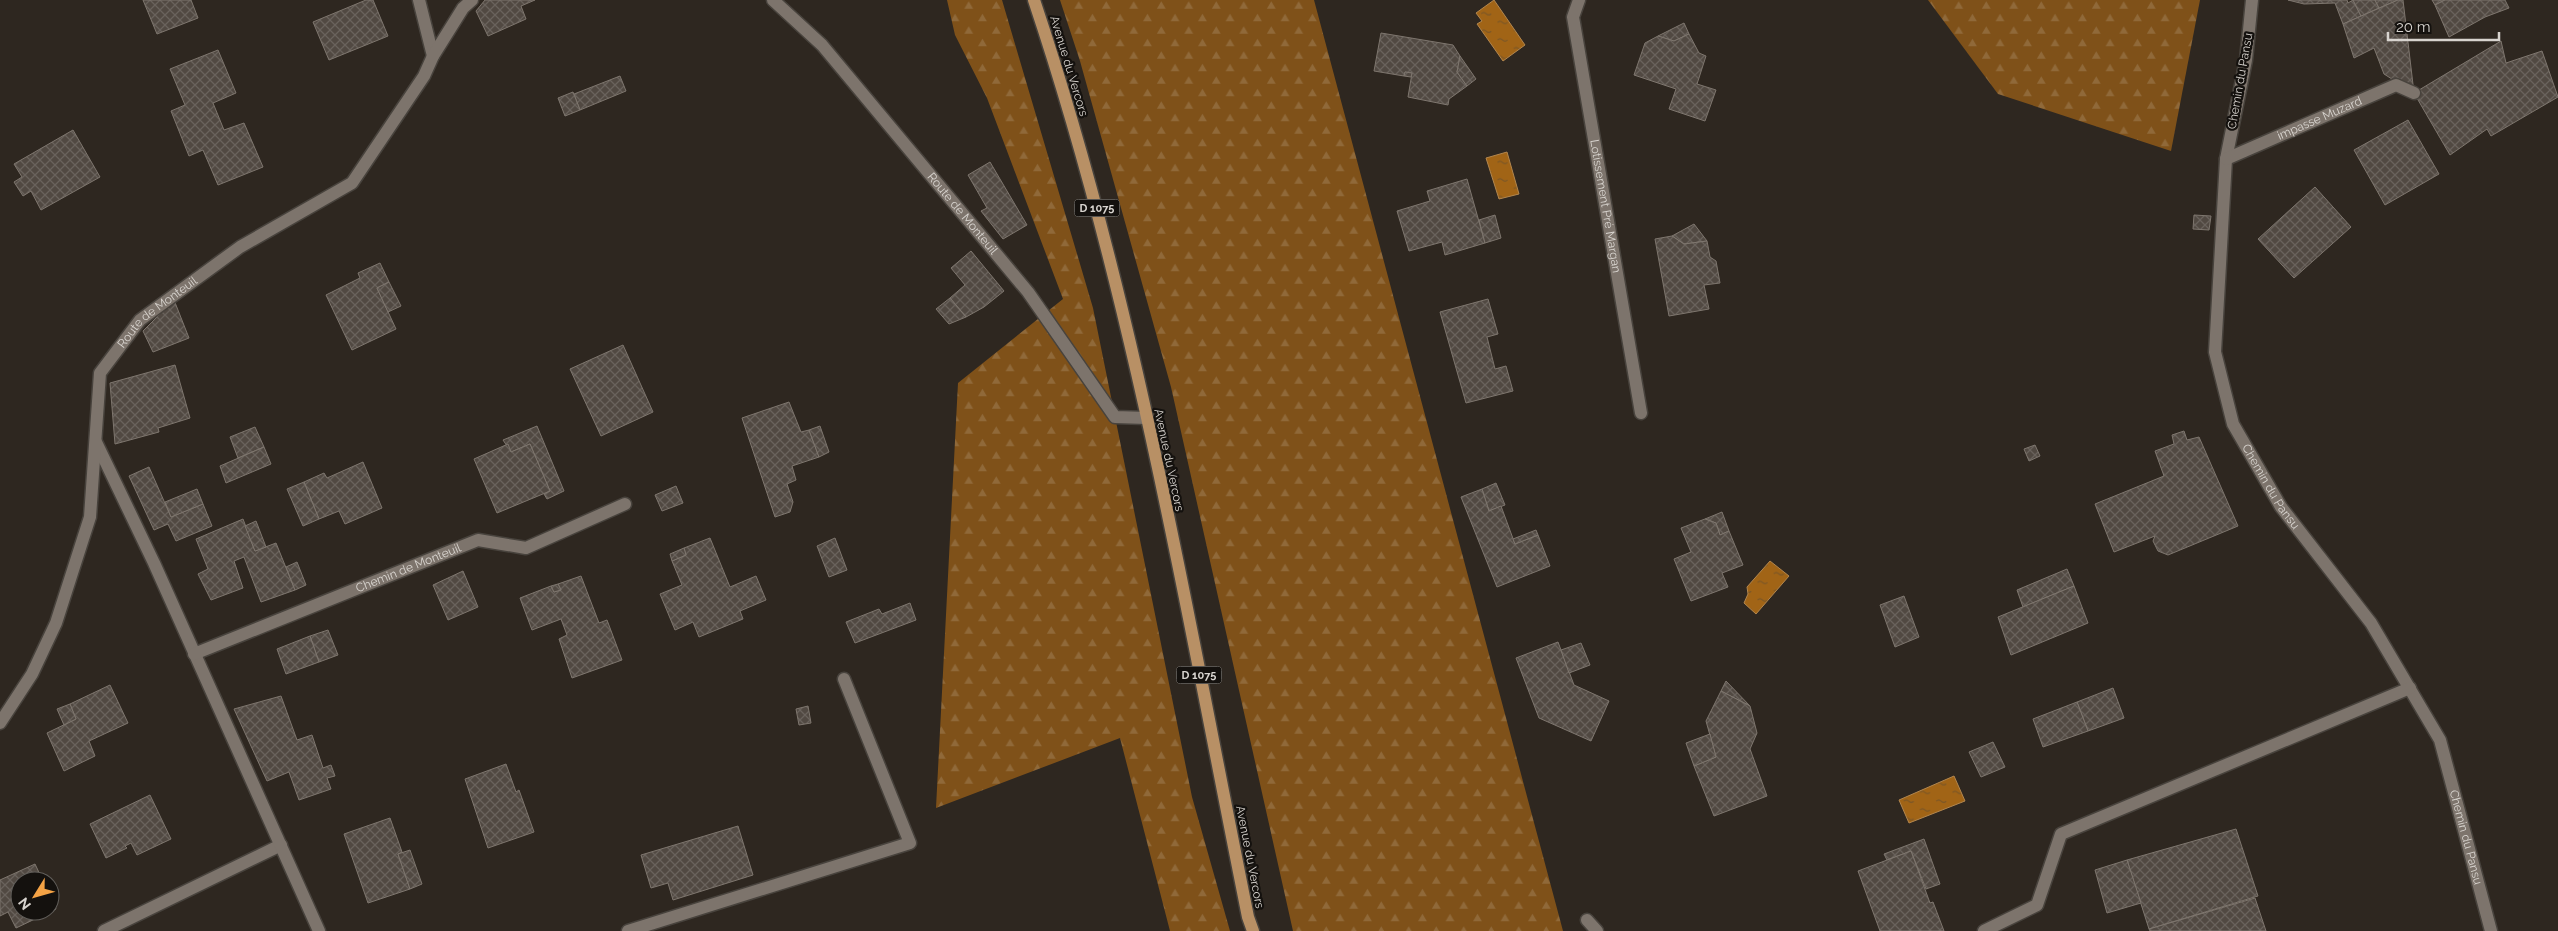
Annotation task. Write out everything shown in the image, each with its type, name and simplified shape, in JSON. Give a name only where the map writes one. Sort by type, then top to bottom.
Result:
[{"type":"main road","name":"Avenue du Vercors","points":[[1034,0],[1104,233],[1147,418],[1253,931]]},
{"type":"street","points":[[420,0],[433,56]]},
{"type":"street","name":"Route de Monteuil","points":[[0,723],[32,674],[56,623],[90,517],[100,372],[140,320],[240,248],[352,183],[424,76],[433,56],[463,8],[472,0]]},
{"type":"street","name":"Route de Monteuil","points":[[773,0],[822,45],[1028,292],[1115,417],[1147,418]]},
{"type":"street","name":"Lotissement Pré Margan","points":[[1579,0],[1573,17],[1641,413]]},
{"type":"street","name":"Chemin du Pansu","points":[[2252,0],[2246,60],[2226,159],[2216,352],[2233,424],[2281,507],[2371,623],[2440,740],[2491,931]]},
{"type":"street","name":"impasse Muzard","points":[[2226,159],[2396,85],[2414,93]]},
{"type":"street","points":[[95,440],[319,931]]},
{"type":"street","name":"Chemin de Monteuil","points":[[194,654],[478,540],[526,548],[625,504]]},
{"type":"street","points":[[628,931],[910,843],[844,679]]},
{"type":"street","points":[[1984,931],[2037,905],[2061,834],[2410,688]]},
{"type":"street","points":[[104,931],[281,845]]},
{"type":"street","points":[[1587,920],[1597,931]]},
{"type":"green space","points":[[947,0],[1002,0],[1093,308],[1192,797],[1230,931],[1170,931],[1120,738],[936,808],[958,383],[1063,299],[987,98],[955,35]]},
{"type":"green space","points":[[1060,0],[1314,0],[1563,931],[1293,931],[1171,387],[1080,61]]},
{"type":"green space","points":[[1928,0],[2200,0],[2171,151],[1998,94]]},
{"type":"water","points":[[1494,0],[1525,45],[1503,61],[1477,24],[1482,21],[1476,13]]},
{"type":"water","points":[[1507,152],[1519,194],[1499,199],[1486,158]]},
{"type":"water","points":[[1770,561],[1789,576],[1756,614],[1744,603],[1748,594],[1747,587]]},
{"type":"water","points":[[1954,776],[1965,801],[1909,823],[1899,800]]},
{"type":"building","points":[[143,0],[191,0],[198,18],[157,34]]},
{"type":"building","points":[[366,0],[373,0],[388,36],[329,60],[313,22]]},
{"type":"building","points":[[485,0],[535,0],[521,6],[526,19],[488,36],[476,11]]},
{"type":"building","points":[[2288,0],[2347,0],[2348,3],[2353,0],[2361,16],[2343,24],[2335,3],[2304,4]]},
{"type":"building","points":[[2353,0],[2375,0],[2379,8],[2361,16]]},
{"type":"building","points":[[2375,0],[2398,0],[2379,8]]},
{"type":"building","points":[[2398,0],[2403,0],[2414,93],[2384,74],[2374,48],[2354,58],[2343,24]]},
{"type":"building","points":[[2432,0],[2445,0],[2435,5]]},
{"type":"building","points":[[2445,0],[2505,0],[2509,8],[2485,17],[2449,37],[2435,5]]},
{"type":"building","points":[[1684,23],[1689,34],[1674,41],[1658,36]]},
{"type":"building","points":[[1381,33],[1453,45],[1460,56],[1457,72],[1467,86],[1449,99],[1448,105],[1408,97],[1412,73],[1405,72],[1404,76],[1374,71]]},
{"type":"building","points":[[1689,34],[1699,53],[1706,56],[1697,84],[1716,90],[1705,121],[1669,109],[1676,89],[1634,75],[1645,43],[1658,36],[1674,41]]},
{"type":"building","points":[[2501,41],[2506,63],[2542,51],[2558,97],[2491,136],[2487,129],[2450,155],[2414,93]]},
{"type":"building","points":[[218,50],[236,93],[213,103],[224,130],[244,123],[263,167],[218,185],[203,150],[189,156],[171,111],[185,105],[170,69]]},
{"type":"building","points":[[1460,56],[1476,79],[1467,86],[1457,72]]},
{"type":"building","points":[[1405,72],[1412,73],[1411,77],[1404,76]]},
{"type":"building","points":[[620,76],[626,91],[580,110],[574,94]]},
{"type":"building","points":[[573,92],[580,110],[565,116],[558,98]]},
{"type":"building","points":[[2408,120],[2439,174],[2385,205],[2354,150]]},
{"type":"building","points":[[73,130],[100,177],[41,210],[31,191],[23,196],[14,182],[22,177],[14,164]]},
{"type":"building","points":[[990,162],[1027,225],[1003,239],[981,211],[987,208],[968,175]]},
{"type":"building","points":[[1467,179],[1485,243],[1445,255],[1442,242],[1409,251],[1397,211],[1430,201],[1427,191]]},
{"type":"building","points":[[2315,187],[2351,227],[2294,278],[2258,239]]},
{"type":"building","points":[[1495,215],[1501,238],[1485,243],[1479,220]]},
{"type":"building","points":[[2194,215],[2211,216],[2209,230],[2193,229]]},
{"type":"building","points":[[1694,224],[1707,241],[1684,244],[1672,236]]},
{"type":"building","points":[[1672,236],[1684,244],[1707,241],[1710,257],[1716,261],[1720,283],[1704,285],[1709,309],[1669,316],[1655,239]]},
{"type":"building","points":[[971,251],[1004,291],[984,307],[966,317],[950,298],[965,285],[951,268]]},
{"type":"building","points":[[380,263],[389,282],[377,288],[396,329],[352,350],[326,295],[360,278],[358,273]]},
{"type":"building","points":[[389,282],[401,306],[388,312],[377,288]]},
{"type":"building","points":[[950,298],[966,317],[949,324],[936,309]]},
{"type":"building","points":[[1488,299],[1498,334],[1487,337],[1495,369],[1506,366],[1513,391],[1466,403],[1440,312]]},
{"type":"building","points":[[174,300],[189,338],[153,352],[143,331]]},
{"type":"building","points":[[623,345],[653,412],[601,436],[570,369]]},
{"type":"building","points":[[175,365],[190,418],[158,428],[159,432],[115,444],[110,383]]},
{"type":"building","points":[[789,402],[801,432],[809,430],[819,457],[792,466],[796,480],[787,484],[793,502],[790,512],[775,517],[742,418]]},
{"type":"building","points":[[537,426],[564,491],[547,499],[544,494],[550,491],[530,444],[511,452],[503,440]]},
{"type":"building","points":[[820,426],[829,452],[819,457],[809,430]]},
{"type":"building","points":[[255,427],[264,447],[238,458],[230,437]]},
{"type":"building","points":[[2184,431],[2187,440],[2199,437],[2238,526],[2168,555],[2158,551],[2153,541],[2155,536],[2114,552],[2095,504],[2164,476],[2155,451],[2174,444],[2172,435]]},
{"type":"building","points":[[508,444],[511,452],[530,444],[550,491],[497,513],[474,459]]},
{"type":"building","points":[[2035,445],[2040,456],[2029,461],[2024,449]]},
{"type":"building","points":[[264,447],[271,464],[226,483],[220,466]]},
{"type":"building","points":[[363,462],[382,508],[345,524],[339,511],[319,519],[304,482],[324,473],[327,478]]},
{"type":"building","points":[[149,467],[171,517],[203,504],[212,526],[176,541],[168,524],[154,530],[129,476]]},
{"type":"building","points":[[304,482],[319,519],[303,526],[287,489]]},
{"type":"building","points":[[1496,483],[1505,505],[1489,511],[1482,489]]},
{"type":"building","points":[[676,486],[683,503],[662,511],[655,495]]},
{"type":"building","points":[[197,489],[203,504],[171,517],[165,502]]},
{"type":"building","points":[[1482,489],[1489,511],[1501,506],[1515,544],[1538,535],[1550,566],[1497,587],[1461,497]]},
{"type":"building","points":[[1722,512],[1729,531],[1720,535],[1716,523],[1705,519]]},
{"type":"building","points":[[243,519],[255,551],[276,543],[295,590],[261,602],[244,557],[234,561],[243,588],[211,600],[198,574],[208,569],[196,539]]},
{"type":"building","points":[[1705,519],[1716,523],[1720,535],[1729,531],[1743,565],[1722,573],[1728,587],[1691,601],[1674,559],[1691,552],[1681,528]]},
{"type":"building","points":[[256,521],[266,547],[255,551],[245,526]]},
{"type":"building","points":[[1536,530],[1538,535],[1515,544],[1513,539]]},
{"type":"building","points":[[710,538],[730,587],[756,576],[766,600],[740,611],[743,619],[699,637],[693,622],[675,630],[660,594],[682,585],[672,561],[686,555],[684,548]]},
{"type":"building","points":[[835,538],[847,570],[829,577],[817,546]]},
{"type":"building","points":[[684,548],[686,555],[672,561],[670,554]]},
{"type":"building","points":[[297,562],[306,585],[295,590],[286,567]]},
{"type":"building","points":[[2067,569],[2074,586],[2023,607],[2017,590]]},
{"type":"building","points":[[463,571],[478,607],[448,620],[433,585]]},
{"type":"building","points":[[581,576],[599,623],[607,620],[622,660],[572,678],[559,639],[567,635],[561,619],[532,630],[520,598],[551,586],[554,592],[561,590],[558,584]]},
{"type":"building","points":[[558,584],[561,590],[554,592],[551,586]]},
{"type":"building","points":[[2074,586],[2088,623],[2011,655],[1998,617]]},
{"type":"building","points":[[1904,596],[1919,637],[1895,647],[1880,605]]},
{"type":"building","points":[[910,603],[916,620],[855,643],[846,622],[879,609],[882,614]]},
{"type":"building","points":[[328,630],[338,655],[319,662],[310,636]]},
{"type":"building","points":[[310,636],[319,662],[286,674],[277,649]]},
{"type":"building","points":[[1558,642],[1574,685],[1609,701],[1591,741],[1539,718],[1516,658]]},
{"type":"building","points":[[1581,643],[1590,665],[1569,673],[1561,650]]},
{"type":"building","points":[[1726,681],[1750,706],[1721,691]]},
{"type":"building","points":[[110,685],[128,723],[89,741],[95,756],[64,771],[47,733],[76,719],[70,704]]},
{"type":"building","points":[[2113,688],[2124,718],[2088,731],[2077,702]]},
{"type":"building","points":[[1721,691],[1750,706],[1757,733],[1750,749],[1767,796],[1714,816],[1694,766],[1716,757],[1706,721]]},
{"type":"building","points":[[281,696],[297,740],[312,735],[323,768],[331,765],[335,776],[327,778],[331,789],[299,800],[289,772],[267,781],[234,709]]},
{"type":"building","points":[[2077,702],[2088,731],[2043,747],[2033,719]]},
{"type":"building","points":[[70,704],[76,719],[64,725],[57,709]]},
{"type":"building","points":[[808,706],[811,723],[799,725],[796,709]]},
{"type":"building","points":[[1710,734],[1716,757],[1694,766],[1686,743]]},
{"type":"building","points":[[1993,742],[2005,767],[1981,777],[1969,752]]},
{"type":"building","points":[[506,764],[516,792],[519,790],[534,832],[488,848],[465,779]]},
{"type":"building","points":[[150,795],[171,839],[137,855],[131,843],[125,846],[127,848],[106,858],[90,824]]},
{"type":"building","points":[[390,818],[402,852],[398,854],[410,889],[368,903],[344,834]]},
{"type":"building","points":[[738,826],[753,875],[673,900],[668,883],[651,888],[641,855]]},
{"type":"building","points":[[2236,829],[2258,896],[2149,929],[2127,860]]},
{"type":"building","points":[[1924,839],[1940,884],[1926,889],[1911,851],[1887,860],[1884,854]]},
{"type":"building","points":[[410,850],[422,884],[410,889],[398,854]]},
{"type":"building","points":[[1911,851],[1930,903],[1933,902],[1944,931],[1880,931],[1858,871]]},
{"type":"building","points":[[2127,860],[2141,903],[2107,913],[2095,870]]},
{"type":"building","points":[[35,864],[38,871],[20,871]]},
{"type":"building","points":[[10,875],[10,916],[8,912],[0,916],[0,880]]},
{"type":"building","points":[[2255,898],[2266,931],[2150,931],[2149,929]]},
{"type":"building","points":[[12,921],[31,921],[16,928]]}]
